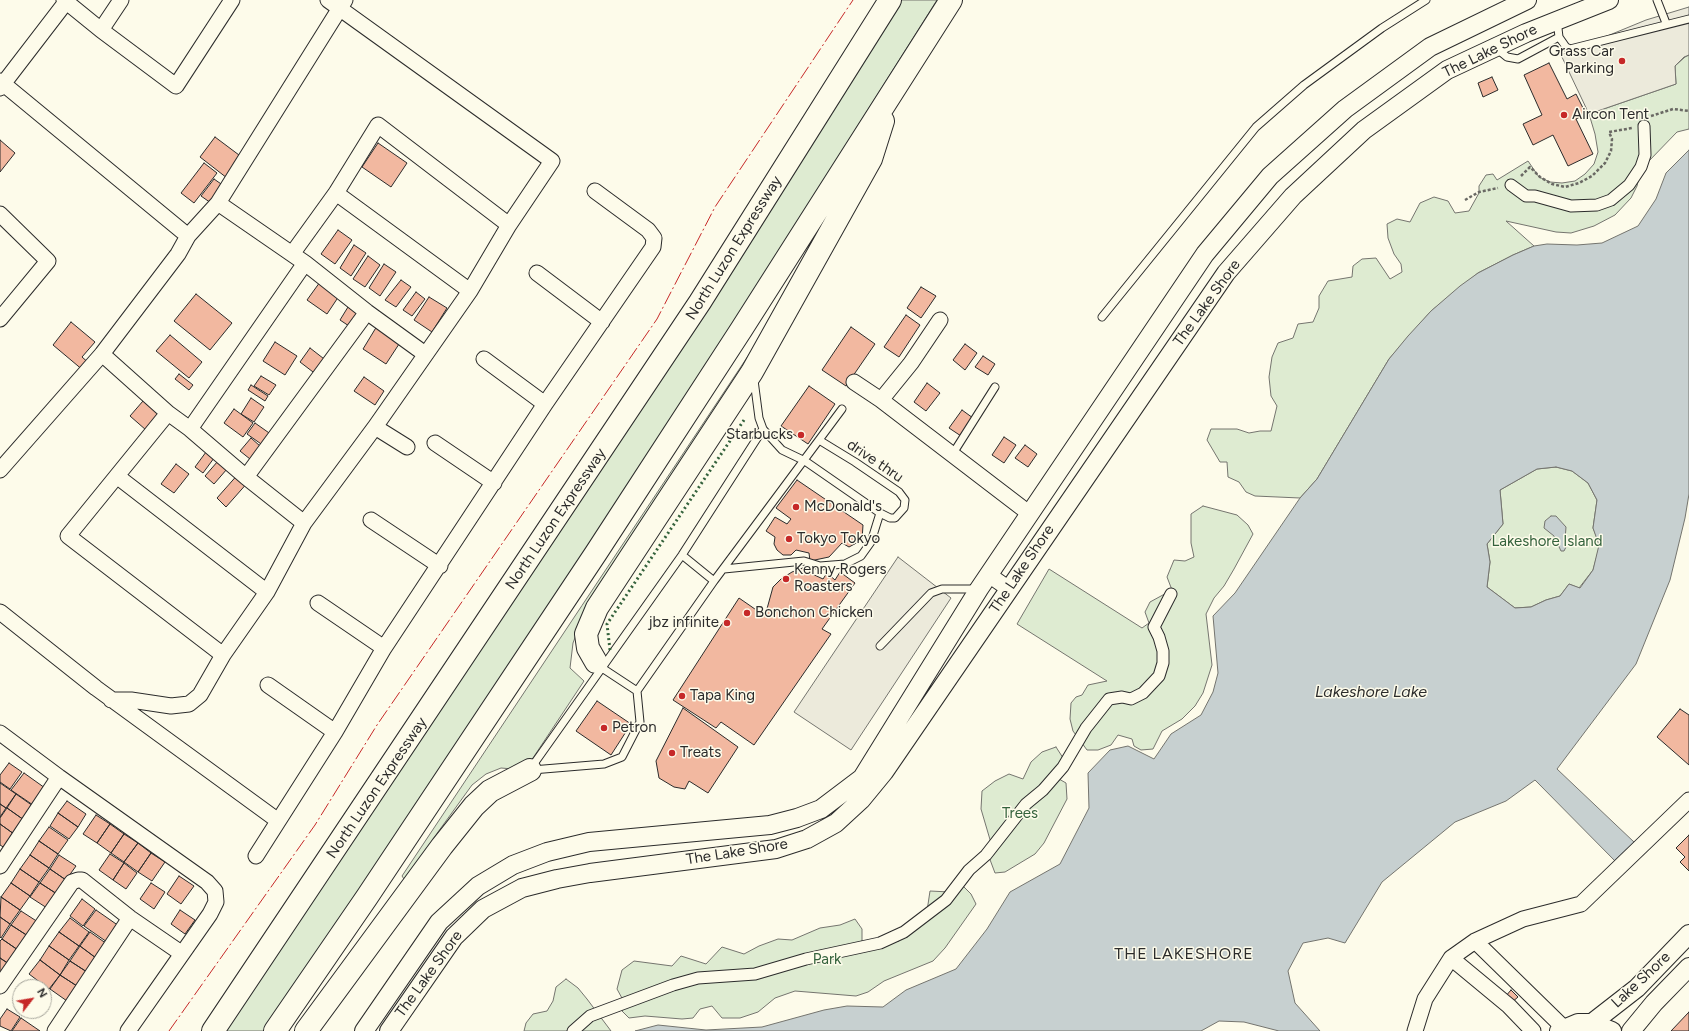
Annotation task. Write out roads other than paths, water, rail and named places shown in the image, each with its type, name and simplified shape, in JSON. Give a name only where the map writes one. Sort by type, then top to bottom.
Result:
[{"type":"highway","name":"North Luzon Expressway","points":[[213,1031],[696,308],[890,0]]},
{"type":"highway","points":[[275,1031],[367,897],[596,553],[737,337],[951,0]]},
{"type":"highway","points":[[599,665],[588,648],[586,634],[597,608],[752,372],[871,159],[892,91]]},
{"type":"highway","points":[[306,1031],[474,806],[490,791],[530,770]]},
{"type":"street","points":[[101,30],[121,0]]},
{"type":"street","points":[[188,236],[1,84],[65,1],[176,86],[232,0]]},
{"type":"street","name":"The Lake Shore","points":[[389,1031],[454,937],[483,909],[522,888],[558,879],[776,849],[807,839],[836,823],[861,800],[884,772],[1226,272],[1293,196],[1364,130],[1447,70],[1495,46],[1526,33],[1558,29],[1609,0]]},
{"type":"street","points":[[0,470],[102,354],[178,254],[188,236],[218,203],[338,3],[552,161],[509,225],[470,290],[375,427],[304,522],[268,592],[223,654],[200,695],[189,704],[171,706],[131,700],[111,700]]},
{"type":"street","points":[[1520,3],[1526,33]]},
{"type":"street","name":"The Lake Shore","points":[[364,1031],[439,922],[478,886],[513,865],[547,852],[589,842],[770,825],[797,818],[821,809],[862,778],[984,582],[1205,254],[1270,176],[1345,109],[1430,47],[1520,3]]},
{"type":"street","points":[[292,254],[336,193],[378,125],[509,225]]},
{"type":"street","points":[[1511,185],[1526,196],[1536,196],[1572,206],[1597,205],[1610,200],[1628,185],[1640,167],[1645,155],[1644,126]]},
{"type":"street","points":[[256,856],[277,820],[335,732],[384,648],[440,566],[545,404],[653,247],[654,238],[648,230],[595,191]]},
{"type":"street","points":[[336,193],[470,290]]},
{"type":"street","points":[[218,203],[305,263],[367,312],[425,354]]},
{"type":"street","points":[[0,214],[48,261],[0,319]]},
{"type":"street","points":[[190,429],[305,263]]},
{"type":"street","points":[[537,273],[602,322]]},
{"type":"street","points":[[246,477],[367,312]]},
{"type":"street","points":[[882,400],[940,320]]},
{"type":"street","points":[[102,354],[168,413],[190,429],[246,477],[304,522]]},
{"type":"street","points":[[484,359],[545,404]]},
{"type":"street","points":[[854,382],[882,400],[1030,514]]},
{"type":"street","points":[[168,413],[118,477],[68,536],[223,654]]},
{"type":"street","points":[[375,427],[407,447]]},
{"type":"street","points":[[436,443],[494,483]]},
{"type":"street","points":[[118,477],[268,592]]},
{"type":"street","points":[[372,520],[440,566]]},
{"type":"street","points":[[984,582],[1009,589]]},
{"type":"street","points":[[573,1031],[590,1016],[673,985],[698,978],[755,974],[806,959],[880,943],[904,932],[946,900],[969,870],[986,855],[1026,804],[1043,790],[1063,767],[1086,728],[1109,699],[1122,697],[1131,699],[1143,693],[1160,676],[1163,663],[1163,651],[1154,627],[1172,594]]},
{"type":"street","points":[[318,603],[384,648]]},
{"type":"street","points":[[0,612],[111,700],[277,820]]},
{"type":"street","points":[[268,684],[335,732]]},
{"type":"street","points":[[1,735],[207,882],[215,891],[216,902],[128,1031]]},
{"type":"street","points":[[0,866],[59,777]]},
{"type":"street","points":[[1416,1031],[1425,999],[1451,958],[1475,941],[1523,919],[1581,904],[1689,800]]},
{"type":"street","points":[[690,833],[694,860]]},
{"type":"street","points":[[0,986],[72,882],[82,880],[130,918],[181,953]]},
{"type":"street","points":[[55,1031],[130,918]]},
{"type":"street","name":"Lake Shore","points":[[1592,1023],[1637,988],[1689,934]]},
{"type":"street","points":[[1475,941],[1562,1030],[1578,1023],[1592,1023],[1612,1031]]},
{"type":"street","points":[[1451,958],[1509,1006],[1529,1027],[1539,1005]]},
{"type":"street","name":"Lake Shore","points":[[1631,1031],[1654,1002],[1689,967]]},
{"type":"lane","points":[[1102,317],[1256,127],[1304,84],[1382,28],[1426,0]]},
{"type":"lane","points":[[1657,0],[1666,23]]},
{"type":"lane","points":[[1495,46],[1507,57],[1518,60],[1558,29],[1566,47],[1570,48],[1666,23],[1689,19]]},
{"type":"lane","points":[[530,770],[599,665],[682,555],[763,429],[759,418],[752,372]]},
{"type":"lane","points":[[952,455],[995,387]]},
{"type":"lane","points":[[530,770],[604,764],[622,757],[640,722],[637,691],[714,581],[805,461],[842,409]]},
{"type":"lane","name":"drive thru","points":[[763,429],[782,450],[805,461],[880,513],[890,518],[895,518],[904,508],[905,500],[900,492],[862,466],[819,440]]},
{"type":"lane","points":[[724,569],[804,561],[820,566],[845,564],[861,556],[871,542],[880,513]]},
{"type":"lane","points":[[682,555],[714,581]]},
{"type":"lane","points":[[880,646],[931,593],[942,589],[984,582]]},
{"type":"lane","points":[[599,665],[637,691]]},
{"type":"water","name":"Lakeshore Lake","points":[[1689,150],[1689,494],[1685,518],[1670,580],[1636,664],[1557,769],[1634,842],[1616,862],[1535,780],[1506,801],[1455,822],[1382,882],[1345,943],[1328,938],[1303,943],[1288,971],[1295,1003],[1320,1031],[1279,1031],[1244,1022],[1219,1021],[1201,1031],[635,1031],[658,1025],[706,1030],[762,1027],[824,1010],[847,1006],[883,1007],[906,990],[956,969],[987,929],[1010,892],[1060,864],[1089,808],[1088,773],[1110,750],[1128,746],[1154,759],[1171,734],[1201,715],[1213,692],[1218,673],[1213,616],[1235,593],[1300,498],[1317,479],[1389,359],[1408,336],[1431,311],[1460,286],[1478,273],[1513,255],[1534,246],[1547,244],[1577,245],[1602,243],[1638,226],[1656,199],[1666,173]],"holes":[[[1556,467],[1572,471],[1588,483],[1597,500],[1593,528],[1599,545],[1593,570],[1580,588],[1569,584],[1560,596],[1546,600],[1531,607],[1515,608],[1487,587],[1490,562],[1487,544],[1503,524],[1500,490],[1537,469]]]},
{"type":"water","points":[[1551,516],[1556,516],[1566,527],[1566,547],[1564,551],[1561,551],[1554,536],[1544,528],[1545,521]]},
{"type":"place","name":"Grass Car Parking","points":[[1622,61]]},
{"type":"place","name":"Aircon Tent","points":[[1564,115]]},
{"type":"place","name":"Starbucks","points":[[801,435]]},
{"type":"place","name":"McDonald's","points":[[796,507]]},
{"type":"place","name":"Tokyo Tokyo","points":[[789,539]]},
{"type":"place","name":"Kenny Rogers Roasters","points":[[786,579]]},
{"type":"place","name":"Bonchon Chicken","points":[[747,613]]},
{"type":"place","name":"jbz infinite","points":[[727,623]]},
{"type":"place","name":"Tapa King","points":[[682,696]]},
{"type":"place","name":"Petron","points":[[604,728]]},
{"type":"place","name":"Treats","points":[[672,753]]},
{"type":"district","name":"THE LAKESHORE","points":[[1184,954]]},
{"type":"park label","name":"Lakeshore Island","points":[[1547,542]]},
{"type":"park label","name":"Trees","points":[[1020,814]]},
{"type":"park label","name":"Park","points":[[827,960]]}]
